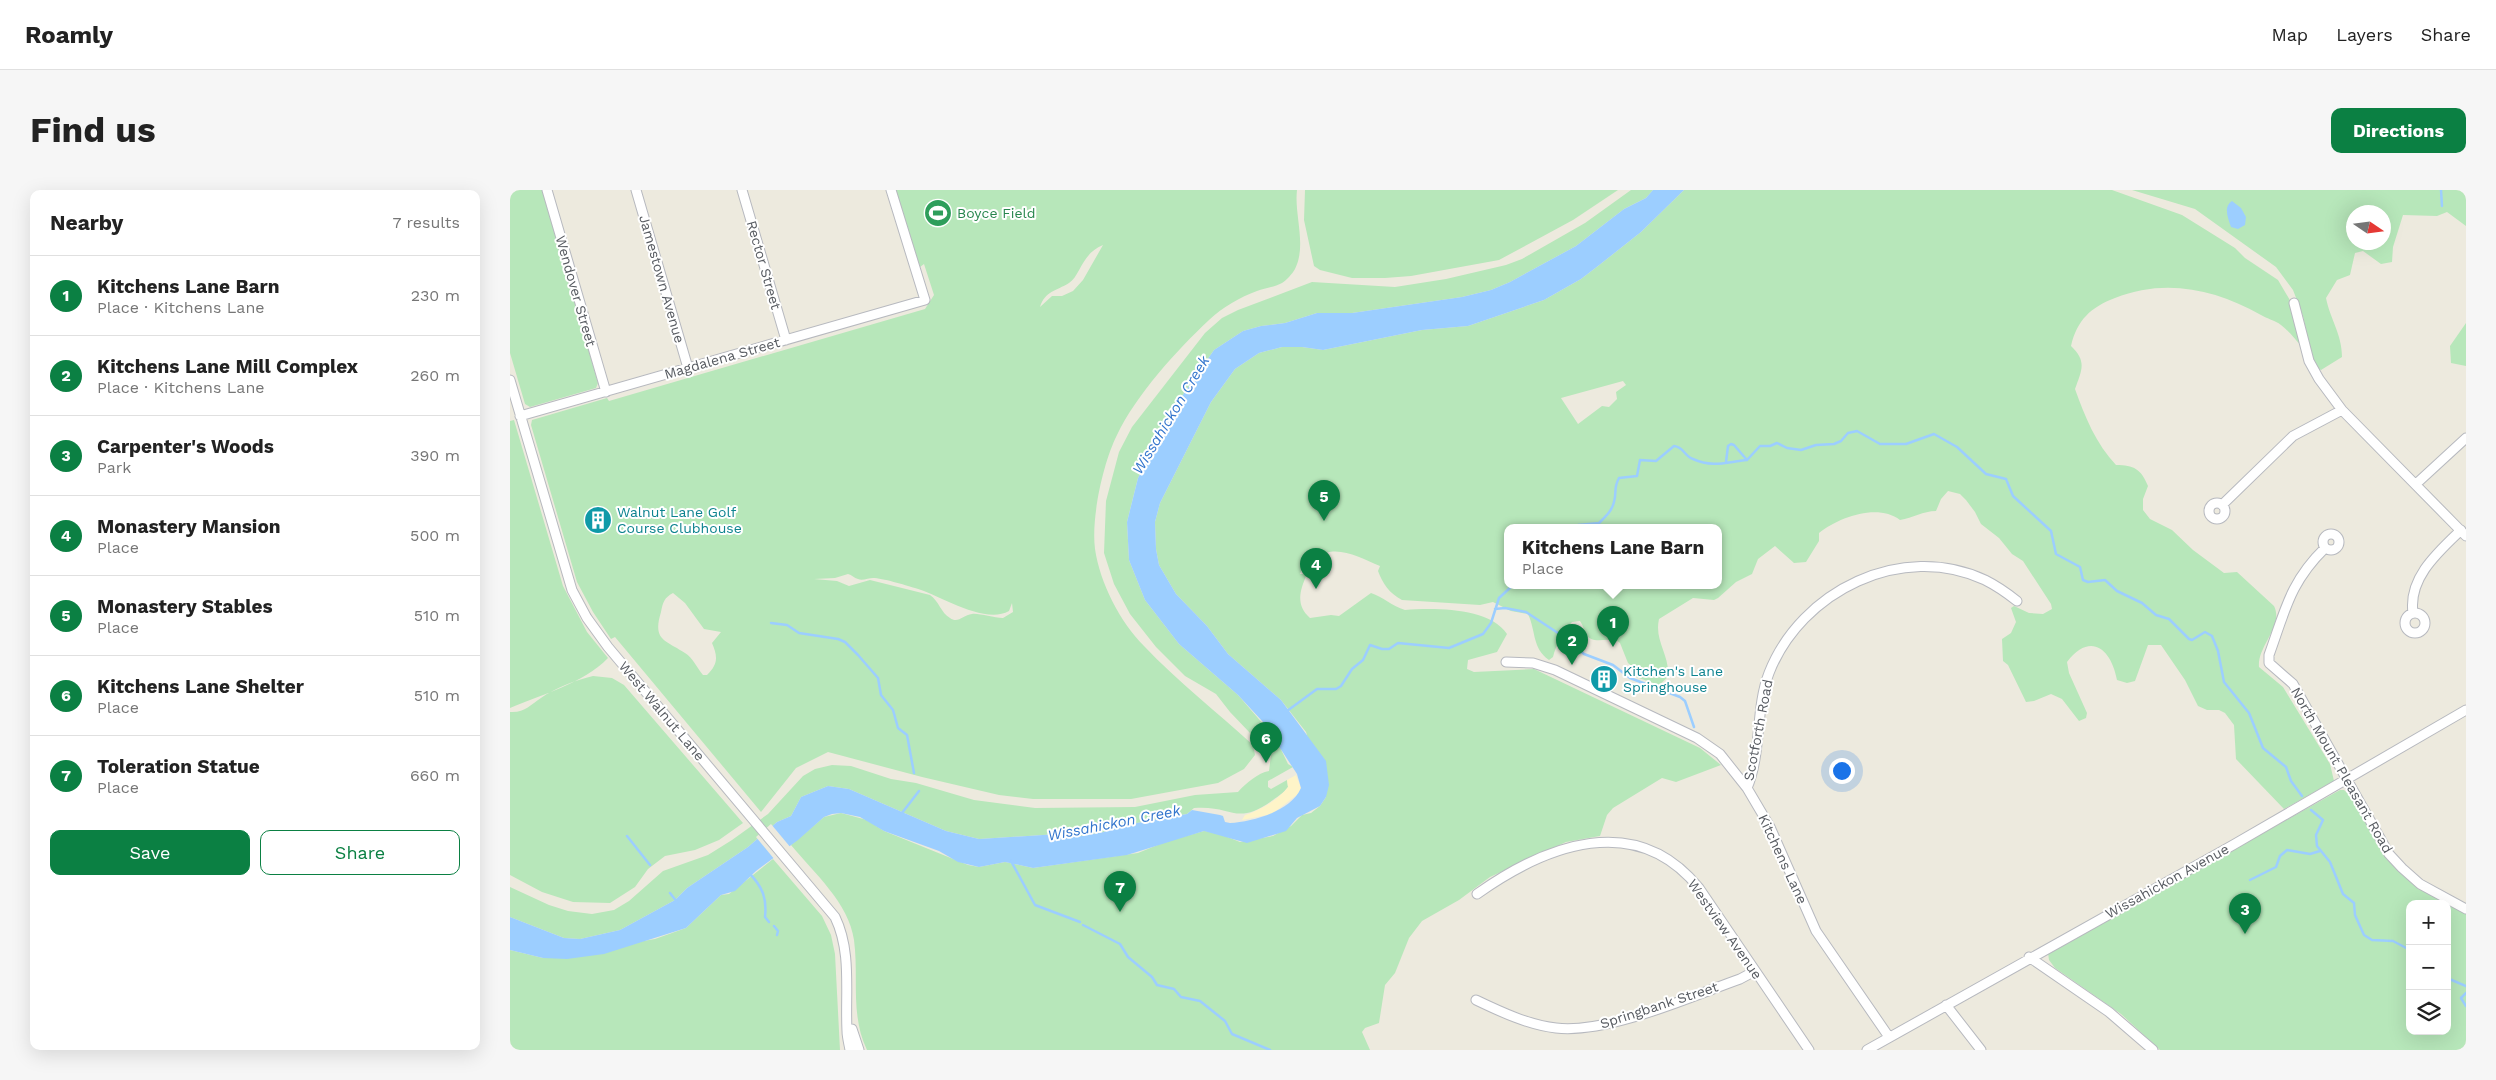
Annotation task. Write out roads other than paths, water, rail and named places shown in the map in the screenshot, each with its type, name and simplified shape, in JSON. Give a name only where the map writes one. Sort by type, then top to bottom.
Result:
[{"type":"street","name":"Wendover Street","points":[[547,190],[606,392]]},
{"type":"street","name":"Jamestown Avenue","points":[[636,190],[688,368]]},
{"type":"street","name":"Rector Street","points":[[742,190],[786,340]]},
{"type":"street","name":"Magdalena Street","points":[[520,416],[925,300],[891,190]]},
{"type":"street","points":[[2294,304],[2311,367],[2342,410],[2463,533],[2438,552],[2423,571],[2413,594],[2413,613]]},
{"type":"street","name":"West Walnut Lane","points":[[510,380],[560,554],[578,603],[608,647],[829,908],[838,925],[844,941],[847,1031],[850,1050]]},
{"type":"street","points":[[2222,505],[2294,436],[2342,410]]},
{"type":"street","points":[[2416,484],[2466,438]]},
{"type":"street","name":"North Mount Pleasant Road","points":[[2325,548],[2308,566],[2297,582],[2270,655],[2269,663],[2293,684],[2386,848],[2398,864],[2420,884],[2466,909]]},
{"type":"street","name":"Scotforth Road","points":[[1746,788],[1752,773],[1760,701],[1768,674],[1777,654],[1791,633],[1822,602],[1853,582],[1875,574],[1903,568],[1926,567],[1973,575],[1993,584],[2017,601]]},
{"type":"street","name":"Kitchens Lane","points":[[1506,662],[1533,663],[1554,670],[1703,741],[1720,754],[1746,788],[1776,837],[1816,931],[1889,1037]]},
{"type":"street","name":"Wissahickon Avenue","points":[[1867,1050],[2029,957],[2348,779],[2466,710]]},
{"type":"street","name":"Westview Avenue","points":[[1477,894],[1506,876],[1570,847],[1608,841],[1632,844],[1663,856],[1688,877],[1809,1050]]},
{"type":"street","points":[[2029,957],[2109,1012],[2153,1050]]},
{"type":"street","name":"Springbank Street","points":[[1476,1000],[1509,1015],[1542,1025],[1562,1028],[1586,1027],[1634,1016],[1740,979],[1755,971]]},
{"type":"street","points":[[1946,1005],[1982,1050]]},
{"type":"street","name":"West Walnut Lane","points":[[848,1017],[859,1050]]},
{"type":"water","points":[[1653,190],[1684,190],[1641,232],[1598,266],[1581,279],[1544,300],[1468,326],[1422,330],[1323,350],[1282,347],[1259,353],[1235,369],[1211,402],[1160,503],[1155,522],[1156,549],[1159,565],[1176,594],[1207,626],[1228,654],[1281,700],[1326,761],[1329,785],[1326,797],[1320,806],[1297,818],[1286,831],[1247,843],[1204,831],[1127,855],[1033,868],[1005,862],[979,867],[958,862],[939,851],[884,831],[860,817],[841,813],[832,814],[824,817],[798,840],[756,871],[735,891],[721,895],[686,928],[604,954],[567,959],[543,958],[510,950],[510,917],[564,938],[580,939],[620,930],[675,900],[687,888],[748,847],[777,822],[791,816],[801,797],[828,786],[849,789],[946,831],[979,839],[1058,834],[1081,836],[1104,832],[1109,828],[1187,814],[1192,810],[1223,816],[1225,822],[1230,823],[1260,818],[1280,809],[1296,796],[1301,788],[1297,774],[1263,722],[1238,695],[1179,644],[1145,600],[1129,560],[1127,522],[1138,478],[1180,399],[1214,350],[1243,331],[1261,326],[1285,323],[1317,313],[1352,313],[1462,297],[1491,290],[1510,282],[1576,246],[1624,209],[1646,198]]},
{"type":"water","points":[[2232,201],[2241,208],[2246,217],[2245,225],[2238,229],[2231,227],[2228,216],[2227,209]]},
{"type":"waterway","points":[[2441,190],[2442,206]]},
{"type":"waterway","name":"Kitchens Lane","points":[[1588,524],[1599,523],[1608,514],[1615,499],[1616,485],[1619,478],[1637,476],[1640,460],[1656,461],[1674,446],[1700,462],[1720,464],[1747,460],[1760,446],[1770,446],[1777,443],[1787,448],[1801,450],[1816,445],[1834,444],[1841,441],[1848,433],[1857,431],[1880,444],[1906,444],[1934,434],[1957,447],[1986,474],[2006,479],[2013,496],[2051,531],[2056,554],[2080,567],[2083,580],[2088,582],[2105,580],[2117,591],[2142,603],[2156,615],[2169,619],[2189,639],[2192,640],[2205,632],[2212,636],[2218,651],[2224,682],[2249,713],[2263,748],[2286,767],[2291,781],[2302,796]]},
{"type":"waterway","name":"Kitchens Lane","points":[[1726,462],[1728,446],[1731,444],[1747,460]]},
{"type":"waterway","name":"Kitchens Lane","points":[[1287,711],[1317,689],[1336,689],[1341,686],[1352,669],[1363,660],[1370,645],[1382,649],[1389,649],[1398,643],[1449,648],[1483,634],[1491,623],[1499,598],[1509,589]]},
{"type":"waterway","points":[[1495,609],[1505,608],[1526,612],[1564,637],[1584,654],[1613,665],[1630,678],[1680,697],[1685,701],[1694,727]]},
{"type":"waterway","points":[[771,623],[787,625],[799,633],[838,639],[845,642],[858,655],[878,678],[881,695],[893,710],[898,728],[907,735],[914,773]]},
{"type":"waterway","points":[[902,813],[919,791]]},
{"type":"waterway","name":"Kitchens Lane","points":[[2311,810],[2323,820],[2316,835],[2317,846],[2330,862],[2343,894],[2354,903],[2355,915],[2364,935],[2372,940],[2393,941],[2406,948]]},
{"type":"waterway","points":[[627,836],[650,865]]},
{"type":"waterway","points":[[2250,880],[2276,867],[2280,856],[2287,850],[2310,854],[2320,851]]},
{"type":"waterway","points":[[1011,861],[1035,905],[1080,922]]},
{"type":"waterway","points":[[749,873],[761,888],[765,904],[765,917],[769,922]]},
{"type":"waterway","points":[[670,893],[677,902]]},
{"type":"waterway","points":[[1083,925],[1120,944],[1128,957],[1152,977],[1157,985],[1174,989],[1181,997],[1200,1001],[1225,1021],[1232,1034],[1270,1050]]},
{"type":"waterway","points":[[774,926],[778,931],[777,935]]},
{"type":"waterway","name":"Kitchens Lane","points":[[2451,980],[2466,986]]},
{"type":"waterway","name":"Kitchens Lane","points":[[2466,993],[2461,998],[2466,1006]]},
{"type":"place","name":"Boyce Field","points":[[938,213]]},
{"type":"place","name":"Walnut Lane Golf Course Clubhouse","points":[[598,520]]},
{"type":"place","name":"Monastery Stables","points":[[1324,521]]},
{"type":"place","name":"Monastery Mansion","points":[[1316,589]]},
{"type":"place","name":"Kitchens Lane Barn","points":[[1613,647]]},
{"type":"place","name":"Kitchens Lane Mill Complex","points":[[1572,665]]},
{"type":"place","name":"Kitchen's Lane Springhouse","points":[[1604,679]]},
{"type":"place","name":"Kitchens Lane Shelter","points":[[1266,763]]},
{"type":"place","name":"Toleration Statue","points":[[1120,912]]},
{"type":"place","name":"Carpenter's Woods","points":[[2245,934]]},
{"type":"water label","name":"Wissahickon Creek","points":[[1171,415]]},
{"type":"water label","name":"Wissahickon Creek","points":[[1114,823]]}]
